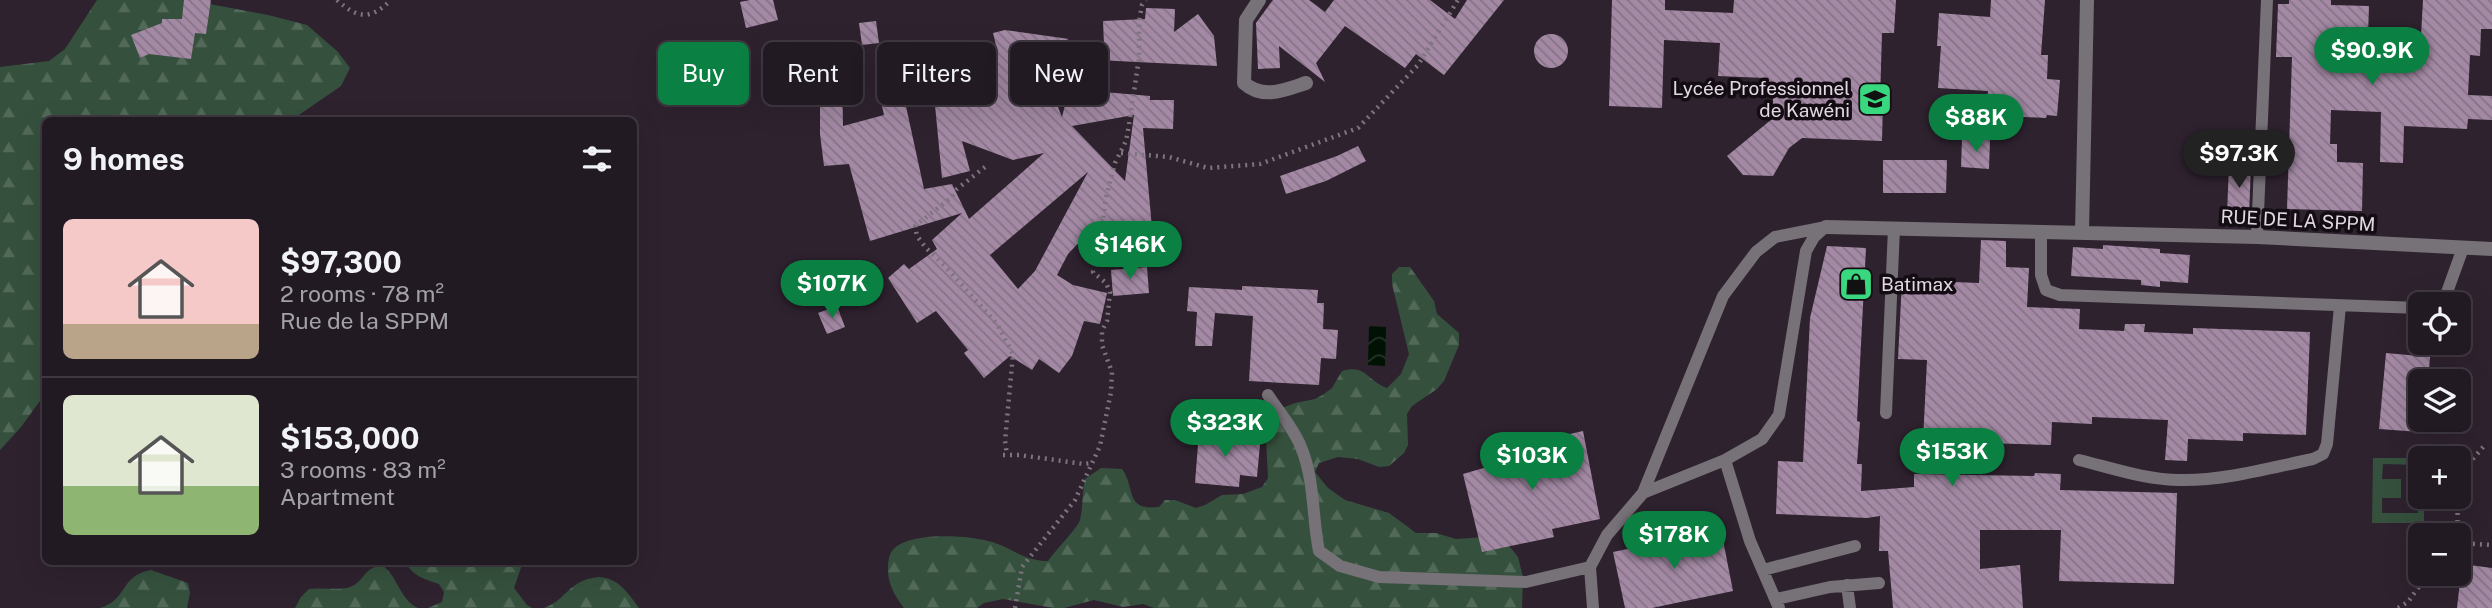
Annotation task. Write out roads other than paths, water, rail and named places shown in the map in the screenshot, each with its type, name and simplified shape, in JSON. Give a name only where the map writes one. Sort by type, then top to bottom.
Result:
[{"type":"street","points":[[1259,0],[1246,20],[1244,83],[1253,91],[1270,93],[1307,83]]},
{"type":"street","points":[[2082,232],[2087,0]]},
{"type":"street","name":"RUE DE LA SPPM","points":[[1825,227],[2257,237],[2492,249]]},
{"type":"lane","points":[[2257,237],[2267,0]]},
{"type":"lane","points":[[1643,493],[1725,460],[1762,439],[1779,415],[1805,251],[1825,227]]},
{"type":"lane","points":[[1593,608],[1590,567],[1607,535],[1643,493],[1723,296],[1756,252],[1775,237],[1825,227]]},
{"type":"lane","points":[[1886,413],[1894,228]]},
{"type":"lane","points":[[2041,231],[2042,275],[2046,289],[2060,295],[2408,308]]},
{"type":"lane","points":[[2447,292],[2463,248]]},
{"type":"lane","points":[[2079,460],[2141,475],[2179,480],[2228,476],[2313,459],[2323,454],[2327,444],[2340,306]]},
{"type":"lane","points":[[1268,395],[1301,446],[1312,486],[1319,551],[1340,566],[1379,577],[1526,582],[1590,567]]},
{"type":"lane","points":[[1725,460],[1750,541],[1778,603],[1847,585],[1879,583]]},
{"type":"lane","points":[[1763,570],[1855,546]]},
{"type":"lane","points":[[1847,585],[1850,608]]},
{"type":"water","points":[[1369,326],[1386,327],[1385,366],[1368,365]]},
{"type":"place","name":"Lycée Professionnel de Kawéni","points":[[1875,99]]},
{"type":"place","name":"Batimax","points":[[1856,284]]}]
